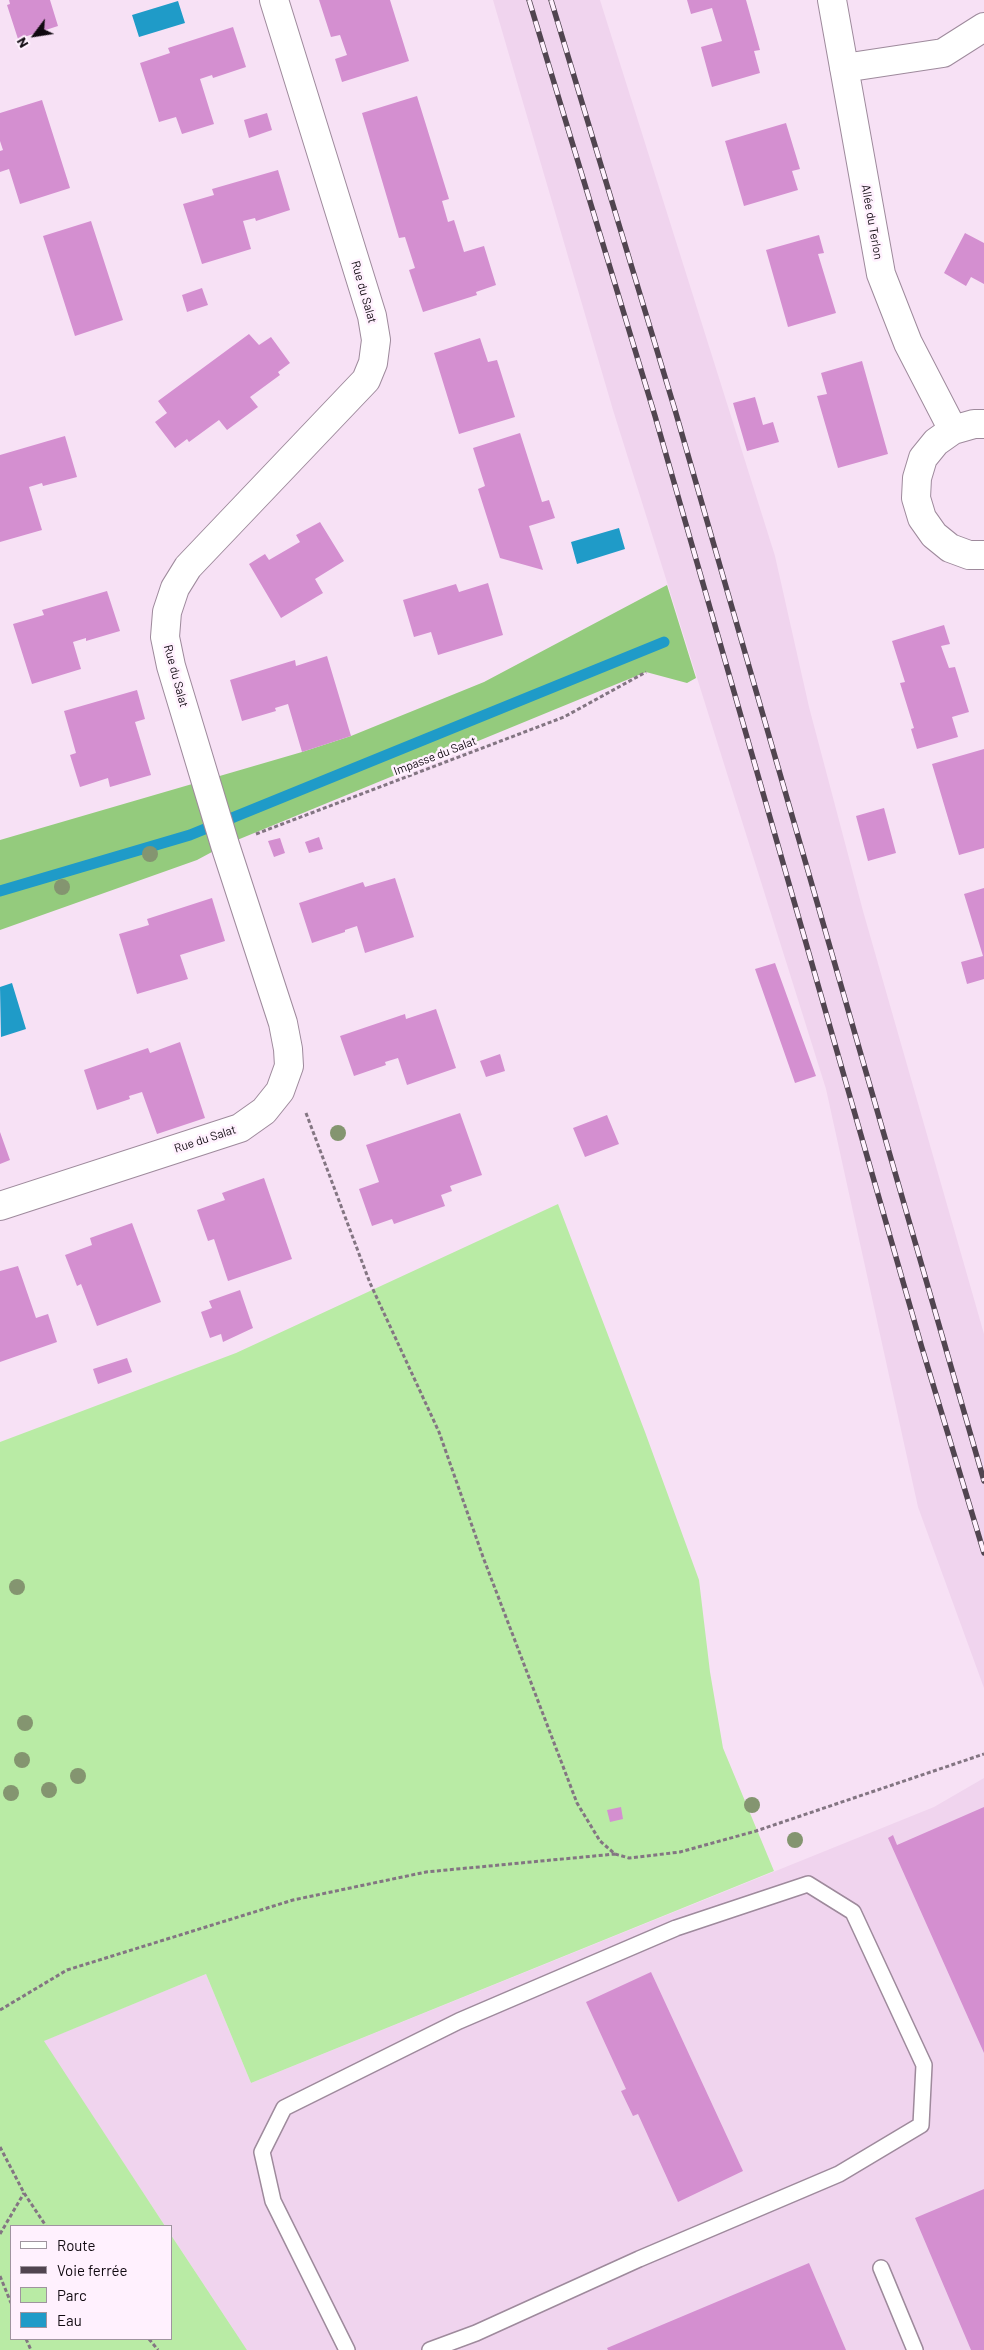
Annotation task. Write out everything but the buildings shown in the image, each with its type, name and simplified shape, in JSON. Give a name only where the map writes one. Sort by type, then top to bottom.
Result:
[{"type":"street","name":"Rue du Salat","points":[[0,1206],[240,1128],[264,1111],[280,1091],[289,1066],[283,1023],[225,845],[171,666],[165,637],[168,612],[175,588],[188,567],[366,380],[373,363],[376,340],[372,316],[274,0]]},
{"type":"street","name":"Allée du Terlon","points":[[832,0],[881,274],[908,343],[953,430]]},
{"type":"street","points":[[844,68],[944,53],[984,27]]},
{"type":"street","points":[[984,424],[974,424],[953,430],[936,442],[924,458],[917,478],[916,498],[922,518],[934,535],[950,548],[970,555],[984,555]]},
{"type":"lane","points":[[346,2350],[273,2201],[262,2152],[284,2108],[459,2021],[694,1922],[808,1884],[853,1912],[924,2065],[921,2125],[839,2174],[640,2259],[476,2333],[430,2350]]},
{"type":"lane","points":[[881,2268],[915,2350]]},
{"type":"path","name":"Impasse du Salat","points":[[225,845],[564,717],[646,672]]},
{"type":"path","points":[[289,1066],[370,1283],[439,1432],[483,1557],[577,1803],[600,1841],[616,1854],[629,1858],[680,1852],[756,1831],[966,1762],[984,1754]]},
{"type":"path","points":[[0,2010],[67,1970],[293,1900],[426,1872],[616,1854]]},
{"type":"path","points":[[0,2147],[24,2193],[45,2225]]},
{"type":"path","points":[[0,2234],[24,2193]]},
{"type":"path","points":[[0,2276],[10,2301]]},
{"type":"path","points":[[150,2340],[158,2350]]},
{"type":"shaded area","points":[[493,0],[600,0],[775,556],[809,707],[863,911],[984,1334],[984,1688],[918,1507],[826,1089],[613,410]]},
{"type":"shaded area","points":[[984,1778],[984,2350],[247,2350],[172,2237],[172,2225],[164,2225],[43,2041],[206,1974],[251,2083],[934,1807]]},
{"type":"green space","points":[[667,585],[696,678],[687,683],[646,672],[225,845],[197,860],[0,930],[0,840],[351,736],[484,682]]},
{"type":"green space","points":[[558,1204],[699,1580],[710,1672],[723,1748],[774,1871],[251,2083],[206,1974],[44,2041],[164,2225],[10,2225],[10,2340],[172,2340],[172,2237],[247,2350],[0,2350],[0,1442],[236,1353]]},
{"type":"water","points":[[178,1],[185,23],[139,37],[132,15]]},
{"type":"water","points":[[619,528],[625,549],[577,564],[571,542]]},
{"type":"water","points":[[12,983],[26,1029],[1,1037],[0,987]]},
{"type":"waterway","points":[[0,891],[190,835],[664,642]]},
{"type":"railway","points":[[529,0],[655,416],[922,1348],[984,1553]]},
{"type":"railway","points":[[551,0],[675,410],[984,1481]]}]
